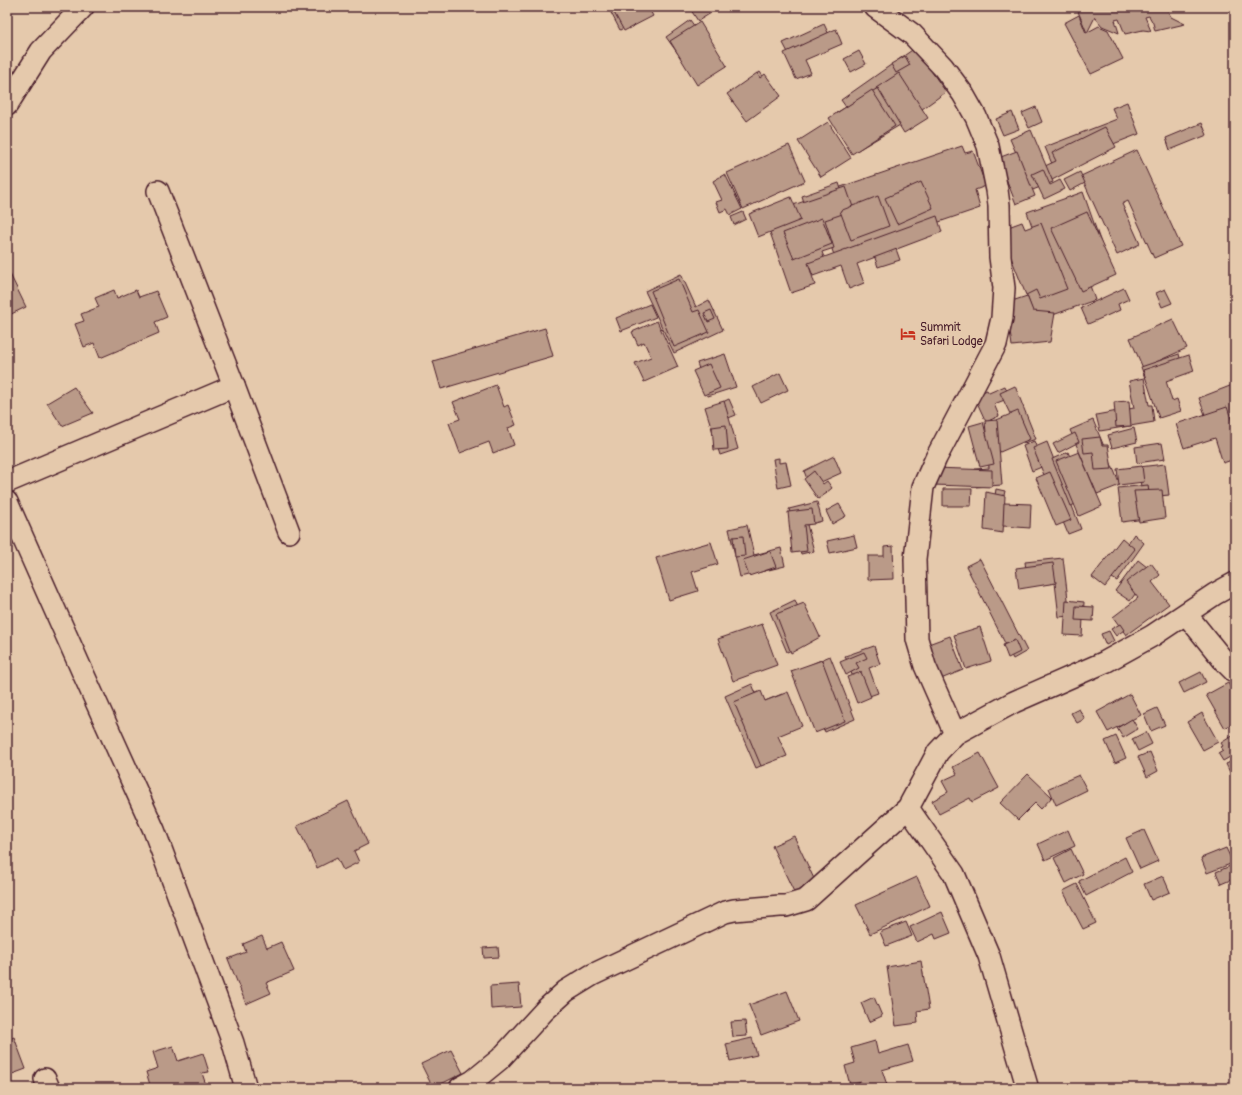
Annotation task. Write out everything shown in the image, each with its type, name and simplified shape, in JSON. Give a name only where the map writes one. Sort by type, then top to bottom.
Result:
[{"type":"street","points":[[7,105],[41,51],[83,7]]},
{"type":"street","points":[[875,7],[912,34],[943,67],[963,94],[976,117],[988,146],[998,198],[1000,257],[1004,288],[1002,318],[996,344],[936,458],[923,487],[915,559],[917,638],[925,666],[955,734]]},
{"type":"street","points":[[158,191],[289,532]]},
{"type":"street","points":[[7,482],[234,386]]},
{"type":"street","points":[[7,502],[154,830],[233,1043],[246,1088]]},
{"type":"street","points":[[460,1088],[473,1081],[500,1059],[545,1010],[566,991],[592,975],[725,912],[786,906],[806,900],[908,808],[938,752],[955,734],[1014,702],[1105,662],[1152,636],[1235,583]]},
{"type":"street","points":[[1186,614],[1224,661],[1235,672]]},
{"type":"street","points":[[908,808],[954,874],[989,956],[1027,1086]]},
{"type":"building","points":[[608,7],[645,7],[649,15],[620,30]]},
{"type":"building","points":[[611,7],[648,7],[653,16],[624,31]]},
{"type":"building","points":[[689,7],[707,7],[711,13],[698,21]]},
{"type":"building","points":[[1072,7],[1166,7],[1171,17],[1185,24],[1155,31],[1149,16],[1145,17],[1151,31],[1143,30],[1125,34],[1119,19],[1115,20],[1119,33],[1102,26],[1095,17],[1087,33],[1077,9],[1070,10]]},
{"type":"building","points":[[1079,15],[1086,33],[1099,26],[1108,30],[1123,59],[1091,74],[1064,23]]},
{"type":"building","points":[[690,20],[723,66],[699,83],[666,37]]},
{"type":"building","points":[[700,22],[727,66],[697,85],[670,41]]},
{"type":"building","points":[[824,24],[832,41],[792,60],[783,43]]},
{"type":"building","points":[[836,29],[842,44],[805,60],[811,73],[796,79],[784,53]]},
{"type":"building","points":[[915,48],[946,92],[915,114],[906,102],[864,132],[841,100]]},
{"type":"building","points":[[859,51],[866,64],[851,72],[844,59]]},
{"type":"building","points":[[905,56],[910,65],[896,73],[891,64]]},
{"type":"building","points":[[760,72],[776,95],[746,115],[730,93]]},
{"type":"building","points":[[757,73],[760,78],[765,74],[781,96],[747,121],[727,94]]},
{"type":"building","points":[[899,73],[928,118],[904,133],[876,88]]},
{"type":"building","points":[[878,88],[900,125],[858,150],[836,113]]},
{"type":"building","points":[[872,90],[895,126],[852,154],[829,118]]},
{"type":"building","points":[[1127,102],[1139,134],[1072,160],[1075,168],[1057,176],[1045,147],[1117,119],[1112,108]]},
{"type":"building","points":[[1036,107],[1042,122],[1029,128],[1022,113]]},
{"type":"building","points":[[1012,112],[1019,129],[1003,135],[996,119]]},
{"type":"building","points":[[828,122],[851,158],[821,177],[798,141]]},
{"type":"building","points":[[1202,123],[1207,135],[1170,150],[1166,138]]},
{"type":"building","points":[[1105,127],[1116,147],[1052,180],[1045,166],[1056,161],[1052,153]]},
{"type":"building","points":[[1031,130],[1053,182],[1020,195],[1015,181],[1026,176],[1010,139]]},
{"type":"building","points":[[789,145],[805,181],[743,209],[727,173]]},
{"type":"building","points":[[962,146],[965,153],[973,151],[986,186],[975,190],[980,208],[892,238],[900,260],[878,267],[871,246],[835,258],[814,196]]},
{"type":"building","points":[[1137,150],[1181,246],[1154,258],[1128,201],[1122,204],[1140,244],[1117,255],[1081,176]]},
{"type":"building","points":[[1017,151],[1035,196],[1016,204],[998,158]]},
{"type":"building","points":[[1043,169],[1050,185],[1060,180],[1065,189],[1044,199],[1032,174]]},
{"type":"building","points":[[1080,172],[1085,183],[1070,191],[1064,180]]},
{"type":"building","points":[[725,174],[742,209],[730,215],[727,209],[720,212],[716,202],[722,200],[713,181]]},
{"type":"building","points":[[921,182],[933,208],[897,224],[885,198]]},
{"type":"building","points":[[839,183],[846,205],[809,218],[802,196]]},
{"type":"building","points":[[846,187],[854,210],[825,220],[834,248],[822,252],[826,263],[810,269],[815,285],[791,293],[764,215]]},
{"type":"building","points":[[1083,192],[1108,263],[1085,271],[1095,300],[1036,321],[1020,276],[1046,266],[1027,212]]},
{"type":"building","points":[[878,196],[889,226],[851,240],[840,211]]},
{"type":"building","points":[[791,197],[801,220],[758,237],[749,214]]},
{"type":"building","points":[[743,212],[746,219],[734,225],[731,217]]},
{"type":"building","points":[[1087,212],[1116,275],[1081,291],[1051,228]]},
{"type":"building","points":[[937,216],[942,232],[857,264],[864,283],[849,289],[841,266],[813,276],[808,263]]},
{"type":"building","points":[[822,218],[832,244],[794,259],[783,233]]},
{"type":"building","points":[[1022,222],[1025,229],[1041,223],[1067,289],[1040,299],[1036,290],[1026,295],[1000,230]]},
{"type":"building","points":[[7,268],[26,307],[7,316]]},
{"type":"building","points":[[681,274],[696,307],[709,300],[723,330],[674,353],[645,291]]},
{"type":"building","points":[[679,279],[693,312],[699,310],[709,332],[674,347],[651,291]]},
{"type":"building","points":[[1124,288],[1129,299],[1118,304],[1120,310],[1088,324],[1081,308]]},
{"type":"building","points":[[1165,289],[1172,303],[1162,307],[1156,293]]},
{"type":"building","points":[[114,290],[117,298],[136,290],[139,297],[156,291],[167,317],[155,322],[159,333],[100,358],[94,343],[84,347],[75,324],[84,321],[81,314],[99,307],[95,298]]},
{"type":"building","points":[[1027,296],[1033,311],[1055,313],[1050,342],[1012,346],[1006,303]]},
{"type":"building","points":[[650,304],[656,317],[621,331],[616,318]]},
{"type":"building","points":[[711,310],[715,319],[708,322],[704,313]]},
{"type":"building","points":[[1173,319],[1187,348],[1143,368],[1130,338]]},
{"type":"building","points":[[657,321],[678,367],[644,382],[635,363],[651,357],[644,342],[638,345],[632,332]]},
{"type":"building","points":[[545,328],[553,356],[441,389],[433,361]]},
{"type":"building","points":[[725,354],[736,387],[708,396],[697,363]]},
{"type":"building","points":[[1179,354],[1182,366],[1145,378],[1141,367]]},
{"type":"building","points":[[1189,355],[1194,371],[1166,381],[1172,401],[1177,399],[1181,411],[1159,418],[1143,370]]},
{"type":"building","points":[[709,364],[720,388],[704,395],[693,371]]},
{"type":"building","points":[[780,373],[788,390],[761,403],[753,387]]},
{"type":"building","points":[[1144,378],[1149,405],[1152,405],[1154,422],[1100,431],[1096,415],[1134,408],[1129,381]]},
{"type":"building","points":[[1235,384],[1235,426],[1212,434],[1199,398]]},
{"type":"building","points":[[496,385],[504,407],[508,405],[516,425],[508,428],[514,445],[493,453],[489,442],[460,453],[449,423],[460,419],[453,402]]},
{"type":"building","points":[[1005,386],[1010,398],[994,404],[999,416],[986,422],[974,396],[987,390],[989,393]]},
{"type":"building","points":[[1015,386],[1036,439],[1024,443],[1000,393]]},
{"type":"building","points":[[74,387],[93,413],[62,426],[47,403]]},
{"type":"building","points":[[729,399],[736,415],[721,421],[714,406]]},
{"type":"building","points":[[724,401],[738,449],[720,455],[705,407]]},
{"type":"building","points":[[1129,401],[1131,426],[1116,427],[1114,402]]},
{"type":"building","points":[[1227,407],[1235,430],[1235,459],[1223,463],[1215,438],[1184,448],[1176,424]]},
{"type":"building","points":[[1018,411],[1030,439],[1000,452],[987,424]]},
{"type":"building","points":[[997,420],[1002,485],[976,487],[975,469],[989,468],[985,421]]},
{"type":"building","points":[[1093,420],[1120,485],[1097,494],[1070,430]]},
{"type":"building","points":[[983,422],[994,464],[980,467],[969,426]]},
{"type":"building","points":[[726,425],[728,449],[714,450],[712,427]]},
{"type":"building","points":[[1134,428],[1137,442],[1112,448],[1108,435]]},
{"type":"building","points":[[1075,433],[1079,442],[1058,453],[1053,444]]},
{"type":"building","points":[[1100,437],[1102,445],[1108,445],[1112,469],[1095,470],[1093,452],[1084,453],[1082,439]]},
{"type":"building","points":[[1034,441],[1044,466],[1032,471],[1023,446]]},
{"type":"building","points":[[1047,442],[1081,529],[1068,534],[1033,448]]},
{"type":"building","points":[[1162,443],[1165,459],[1137,463],[1135,447]]},
{"type":"building","points":[[1068,452],[1075,469],[1079,468],[1091,497],[1071,506],[1052,459]]},
{"type":"building","points":[[1079,452],[1102,506],[1079,516],[1056,461]]},
{"type":"building","points":[[834,456],[841,473],[810,487],[804,471]]},
{"type":"building","points":[[779,458],[779,463],[786,462],[791,485],[778,488],[773,459]]},
{"type":"building","points":[[1165,464],[1169,495],[1142,498],[1139,467]]},
{"type":"building","points":[[1142,466],[1144,482],[1119,485],[1117,469]]},
{"type":"building","points":[[934,468],[992,470],[992,487],[933,485]]},
{"type":"building","points":[[814,471],[823,484],[827,481],[832,488],[818,499],[804,479]]},
{"type":"building","points":[[1050,472],[1071,520],[1056,526],[1036,478]]},
{"type":"building","points":[[1148,485],[1152,518],[1122,522],[1118,488]]},
{"type":"building","points":[[943,489],[972,489],[971,506],[943,506]]},
{"type":"building","points":[[996,489],[1005,491],[1002,504],[994,502]]},
{"type":"building","points":[[1162,490],[1165,518],[1139,522],[1134,491]]},
{"type":"building","points":[[986,492],[1005,496],[1003,533],[984,530]]},
{"type":"building","points":[[817,502],[822,521],[807,525],[814,551],[801,554],[789,509]]},
{"type":"building","points":[[1004,503],[1031,504],[1030,528],[1003,526]]},
{"type":"building","points":[[839,504],[846,516],[832,524],[826,511]]},
{"type":"building","points":[[812,509],[814,524],[804,525],[807,551],[792,553],[788,512]]},
{"type":"building","points":[[747,525],[754,555],[781,548],[785,566],[740,577],[729,529]]},
{"type":"building","points":[[1134,534],[1144,543],[1117,581],[1107,575]]},
{"type":"building","points":[[854,535],[857,547],[830,553],[827,541]]},
{"type":"building","points":[[743,536],[745,556],[735,557],[733,537]]},
{"type":"building","points":[[1122,538],[1135,549],[1105,587],[1092,577]]},
{"type":"building","points":[[711,542],[718,564],[692,572],[698,591],[669,600],[656,558]]},
{"type":"building","points":[[893,546],[894,579],[868,580],[868,556],[884,556],[884,547]]},
{"type":"building","points":[[770,551],[776,567],[749,576],[743,560]]},
{"type":"building","points":[[1063,558],[1070,616],[1059,617],[1055,583],[1028,586],[1025,562]]},
{"type":"building","points":[[980,559],[1027,651],[1013,659],[966,566]]},
{"type":"building","points":[[1138,560],[1152,571],[1130,601],[1115,591]]},
{"type":"building","points":[[1053,563],[1056,583],[1019,589],[1016,568]]},
{"type":"building","points":[[1151,563],[1160,575],[1152,582],[1169,604],[1126,635],[1113,617],[1138,598],[1126,582]]},
{"type":"building","points":[[795,600],[812,641],[787,652],[770,612]]},
{"type":"building","points":[[1066,600],[1084,602],[1082,636],[1064,635]]},
{"type":"building","points":[[804,603],[820,637],[791,653],[776,614]]},
{"type":"building","points":[[1076,606],[1094,607],[1093,621],[1075,620]]},
{"type":"building","points":[[762,624],[777,665],[733,681],[718,639]]},
{"type":"building","points":[[1120,624],[1124,630],[1116,636],[1111,629]]},
{"type":"building","points":[[980,627],[991,661],[966,669],[954,635]]},
{"type":"building","points":[[1109,631],[1114,641],[1106,645],[1101,634]]},
{"type":"building","points":[[950,636],[963,670],[936,681],[923,646]]},
{"type":"building","points":[[1015,640],[1020,652],[1008,658],[1003,645]]},
{"type":"building","points":[[874,646],[880,664],[869,668],[878,693],[861,699],[845,656]]},
{"type":"building","points":[[864,652],[867,658],[856,663],[859,668],[846,675],[840,662]]},
{"type":"building","points":[[830,656],[855,719],[825,732],[798,670]]},
{"type":"building","points":[[822,660],[845,721],[815,733],[791,671]]},
{"type":"building","points":[[861,672],[871,697],[857,703],[847,677]]},
{"type":"building","points":[[1201,672],[1206,682],[1184,693],[1179,683]]},
{"type":"building","points":[[1228,683],[1235,695],[1235,722],[1225,728],[1206,695]]},
{"type":"building","points":[[752,684],[760,703],[782,694],[789,712],[783,715],[789,729],[770,736],[779,758],[756,768],[725,696]]},
{"type":"building","points":[[761,691],[765,701],[788,692],[802,726],[778,736],[787,756],[761,766],[734,702]]},
{"type":"building","points":[[1130,694],[1141,715],[1108,732],[1097,712]]},
{"type":"building","points":[[1157,708],[1165,725],[1151,731],[1144,714]]},
{"type":"building","points":[[1079,709],[1085,719],[1077,723],[1071,713]]},
{"type":"building","points":[[1202,713],[1218,742],[1203,750],[1187,722]]},
{"type":"building","points":[[1132,719],[1138,729],[1123,738],[1117,728]]},
{"type":"building","points":[[1146,732],[1152,744],[1138,751],[1132,739]]},
{"type":"building","points":[[1116,736],[1126,758],[1115,763],[1105,741]]},
{"type":"building","points":[[1232,736],[1235,740],[1235,754],[1223,761],[1218,753],[1223,750],[1221,743]]},
{"type":"building","points":[[1150,752],[1158,771],[1147,777],[1138,757]]},
{"type":"building","points":[[980,753],[999,788],[972,802],[970,798],[939,814],[932,801],[948,792],[942,781],[957,774],[953,767]]},
{"type":"building","points":[[1235,760],[1235,783],[1226,764]]},
{"type":"building","points":[[1028,774],[1052,797],[1041,809],[1035,803],[1018,820],[1000,803]]},
{"type":"building","points":[[1079,775],[1087,790],[1056,805],[1049,788]]},
{"type":"building","points":[[348,801],[368,844],[354,851],[359,862],[343,870],[337,858],[317,868],[297,826]]},
{"type":"building","points":[[1068,830],[1075,846],[1045,860],[1038,844]]},
{"type":"building","points":[[1144,830],[1158,861],[1140,869],[1126,838]]},
{"type":"building","points":[[794,836],[816,883],[795,894],[772,846]]},
{"type":"building","points":[[1226,848],[1233,863],[1207,873],[1201,858]]},
{"type":"building","points":[[1071,849],[1083,874],[1066,883],[1054,858]]},
{"type":"building","points":[[1125,857],[1132,872],[1086,896],[1079,881]]},
{"type":"building","points":[[1235,864],[1235,878],[1221,884],[1216,872]]},
{"type":"building","points":[[1163,876],[1170,892],[1151,900],[1144,884]]},
{"type":"building","points":[[917,877],[930,906],[870,934],[856,905]]},
{"type":"building","points":[[1077,884],[1096,923],[1083,929],[1063,891]]},
{"type":"building","points":[[942,912],[951,933],[936,939],[934,934],[917,942],[910,927]]},
{"type":"building","points":[[906,922],[912,936],[886,946],[880,932]]},
{"type":"building","points":[[262,936],[267,948],[281,942],[294,971],[266,983],[271,993],[246,1004],[228,959],[246,952],[243,944]]},
{"type":"building","points":[[498,947],[499,957],[484,958],[483,948]]},
{"type":"building","points":[[921,961],[929,1009],[917,1011],[918,1023],[896,1026],[887,967]]},
{"type":"building","points":[[519,984],[521,1007],[491,1009],[490,986]]},
{"type":"building","points":[[787,991],[799,1021],[761,1035],[749,1005]]},
{"type":"building","points":[[874,997],[882,1016],[869,1022],[861,1003]]},
{"type":"building","points":[[745,1021],[747,1036],[733,1037],[731,1022]]},
{"type":"building","points":[[14,1037],[26,1069],[7,1076],[7,1040]]},
{"type":"building","points":[[752,1038],[757,1055],[730,1061],[726,1044]]},
{"type":"building","points":[[875,1041],[878,1054],[908,1045],[913,1061],[882,1070],[887,1085],[876,1088],[863,1088],[861,1082],[850,1085],[845,1066],[855,1063],[851,1048]]},
{"type":"building","points":[[173,1046],[178,1061],[203,1053],[209,1072],[202,1073],[207,1088],[151,1088],[146,1072],[158,1068],[153,1052]]},
{"type":"building","points":[[451,1050],[463,1073],[433,1088],[421,1064]]},
{"type":"place","name":"Summit Safari Lodge","points":[[908,334]]}]
